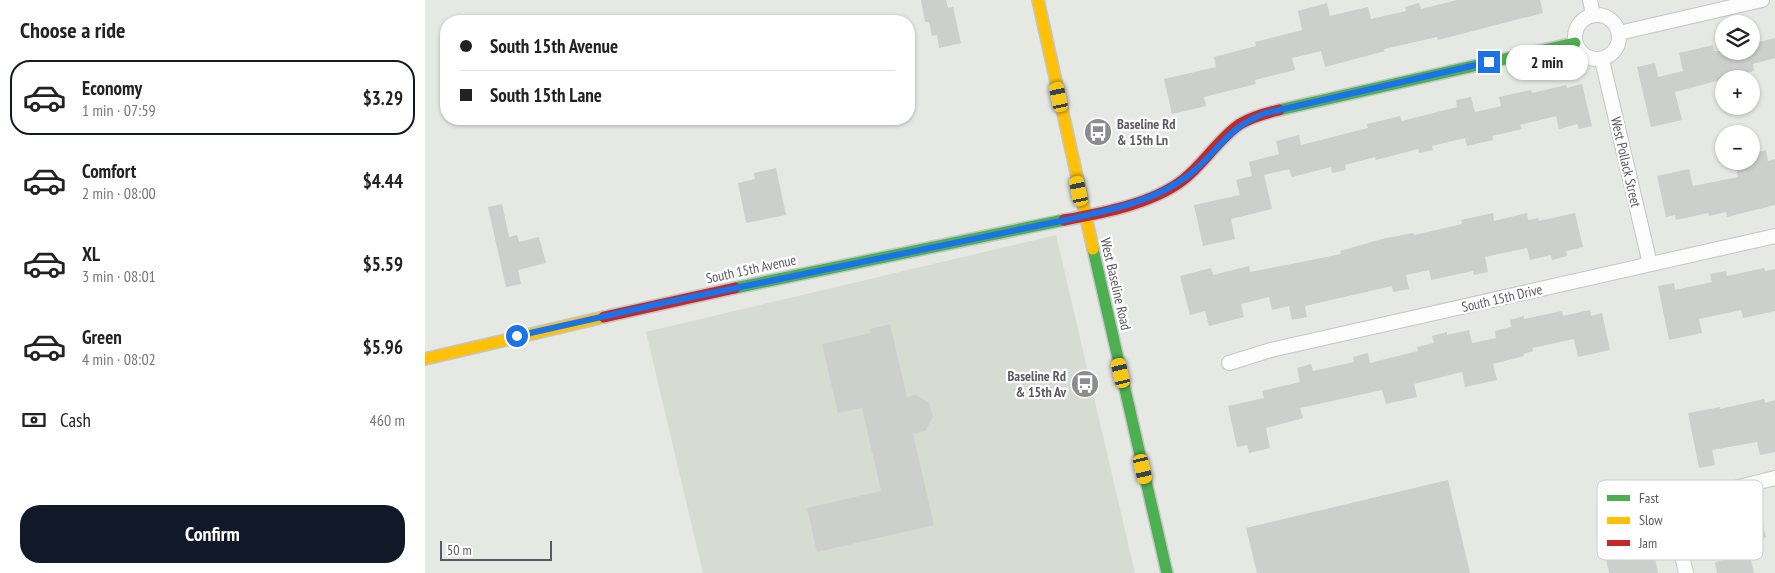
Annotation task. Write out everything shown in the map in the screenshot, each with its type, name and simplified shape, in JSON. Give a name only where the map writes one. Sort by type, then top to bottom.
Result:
[{"type":"street","name":"West Baseline Road","points":[[1038,0],[1085,216],[1167,573]]},
{"type":"street","points":[[1590,0],[1593,15]]},
{"type":"street","points":[[1619,33],[1762,0]]},
{"type":"street","points":[[1593,15],[1605,16],[1610,19],[1619,33],[1618,47],[1614,53],[1602,60],[1595,60],[1582,54],[1575,43],[1578,25],[1587,17],[1593,15]]},
{"type":"street","name":"South 15th Avenue","points":[[425,358],[668,302],[1085,216],[1139,201],[1173,187],[1190,174],[1239,126],[1250,118],[1575,43]]},
{"type":"street","name":"West Pollack Street","points":[[1602,60],[1650,264]]},
{"type":"street","name":"South 15th Drive","points":[[1229,363],[1271,350],[1775,236]]},
{"type":"street","points":[[1683,560],[1686,573]]},
{"type":"shaded area","points":[[1056,235],[1135,573],[703,573],[646,332]]},
{"type":"building","points":[[921,0],[946,0],[948,8],[953,7],[961,43],[939,48],[937,35],[932,36],[929,22],[925,22]]},
{"type":"building","points":[[1457,0],[1540,0],[1543,13],[1438,40],[1437,37],[1384,49],[1385,51],[1325,67],[1321,51],[1292,58],[1295,70],[1255,80],[1256,84],[1204,97],[1206,106],[1172,114],[1164,79],[1216,67],[1214,57],[1256,46],[1255,42],[1302,30],[1298,11],[1327,3],[1330,16],[1368,7],[1371,19],[1406,11],[1405,7],[1419,3],[1421,9]]},
{"type":"building","points":[[1775,38],[1775,58],[1753,64],[1754,70],[1715,70],[1715,81],[1675,92],[1682,120],[1651,127],[1637,67],[1655,63],[1658,77],[1683,71],[1679,53],[1713,45],[1715,60],[1760,60],[1760,42]]},
{"type":"building","points":[[1582,84],[1592,126],[1579,129],[1577,124],[1559,129],[1556,116],[1520,125],[1522,129],[1492,136],[1493,140],[1467,146],[1465,138],[1432,146],[1433,150],[1419,153],[1418,149],[1376,160],[1375,157],[1345,165],[1346,170],[1332,173],[1331,167],[1292,177],[1289,169],[1264,175],[1272,209],[1231,219],[1235,239],[1203,246],[1194,205],[1240,195],[1236,180],[1252,176],[1249,162],[1279,154],[1276,141],[1299,135],[1301,145],[1368,128],[1367,124],[1400,116],[1402,121],[1457,107],[1456,100],[1471,97],[1475,112],[1501,106],[1499,97],[1531,90],[1532,93],[1566,85],[1567,88]]},
{"type":"building","points":[[1766,150],[1768,161],[1775,159],[1775,205],[1727,217],[1726,212],[1709,216],[1708,213],[1676,220],[1675,215],[1666,217],[1657,176],[1689,169],[1693,186],[1738,177],[1736,170],[1760,170],[1760,152]]},
{"type":"building","points":[[776,168],[786,215],[746,223],[738,183],[755,179],[754,173]]},
{"type":"building","points":[[502,204],[509,237],[517,235],[519,242],[539,237],[546,263],[518,270],[521,284],[506,287],[488,207]]},
{"type":"building","points":[[1493,213],[1494,221],[1527,213],[1528,220],[1538,218],[1539,221],[1575,213],[1583,247],[1566,251],[1567,256],[1552,260],[1551,255],[1530,260],[1527,248],[1485,257],[1488,272],[1474,275],[1473,271],[1431,280],[1429,270],[1406,275],[1409,289],[1393,292],[1392,286],[1305,306],[1307,317],[1292,320],[1289,306],[1272,310],[1269,297],[1241,304],[1244,317],[1209,326],[1205,311],[1190,315],[1180,276],[1211,268],[1213,275],[1249,266],[1250,272],[1341,254],[1340,251],[1382,239],[1413,233],[1414,235],[1462,224],[1461,220]]},
{"type":"building","points":[[1764,268],[1765,271],[1775,269],[1775,311],[1743,318],[1741,310],[1699,319],[1702,333],[1669,340],[1658,286],[1674,283],[1675,290],[1712,282],[1710,274],[1726,271],[1727,276]]},
{"type":"building","points":[[1590,310],[1591,316],[1602,313],[1610,350],[1578,357],[1574,339],[1532,348],[1533,351],[1523,354],[1524,356],[1493,364],[1497,380],[1465,387],[1462,372],[1414,384],[1417,397],[1386,404],[1382,390],[1300,408],[1303,418],[1266,428],[1270,448],[1249,453],[1247,445],[1237,447],[1228,406],[1264,398],[1262,391],[1300,382],[1297,368],[1311,364],[1313,371],[1354,362],[1353,357],[1368,353],[1370,363],[1418,351],[1417,347],[1434,343],[1432,336],[1447,332],[1447,335],[1469,330],[1472,343],[1496,338],[1495,331],[1511,327],[1510,320],[1524,316],[1524,319],[1562,311],[1563,316]]},
{"type":"building","points":[[890,324],[907,397],[916,395],[929,403],[933,417],[925,431],[913,434],[934,525],[817,552],[807,508],[881,491],[862,408],[838,413],[822,344],[871,333],[870,329]]},
{"type":"building","points":[[1764,399],[1765,403],[1775,400],[1775,452],[1760,455],[1757,442],[1712,450],[1715,465],[1699,468],[1688,413],[1720,407],[1720,409]]},
{"type":"building","points":[[1448,480],[1470,573],[1257,573],[1246,528]]},
{"type":"building","points":[[1763,525],[1766,537],[1763,538]]},
{"type":"building","points":[[1606,560],[1655,560],[1658,573],[1609,573]]},
{"type":"building","points":[[1724,560],[1751,560],[1754,573],[1717,573],[1715,562]]},
{"type":"traffic: fast","points":[[1279,110],[1575,43]]},
{"type":"traffic: fast","points":[[735,288],[1064,220]]},
{"type":"traffic: fast","points":[[1093,249],[1167,573]]},
{"type":"traffic: slow","points":[[1038,0],[1093,249]]},
{"type":"traffic: slow","points":[[425,359],[604,317]]},
{"type":"traffic: jam","points":[[1064,220],[1126,206],[1171,188],[1191,174],[1225,137],[1240,124],[1249,119],[1279,110]]},
{"type":"traffic: jam","points":[[604,317],[735,288]]},
{"type":"place","name":"Baseline Rd & 15th Ln","points":[[1098,132]]},
{"type":"place","name":"Baseline Rd & 15th Av","points":[[1085,384]]},
{"type":"route","points":[[517,336],[668,302],[1085,216],[1123,206],[1173,187],[1190,174],[1223,140],[1250,118],[1489,62]]}]
